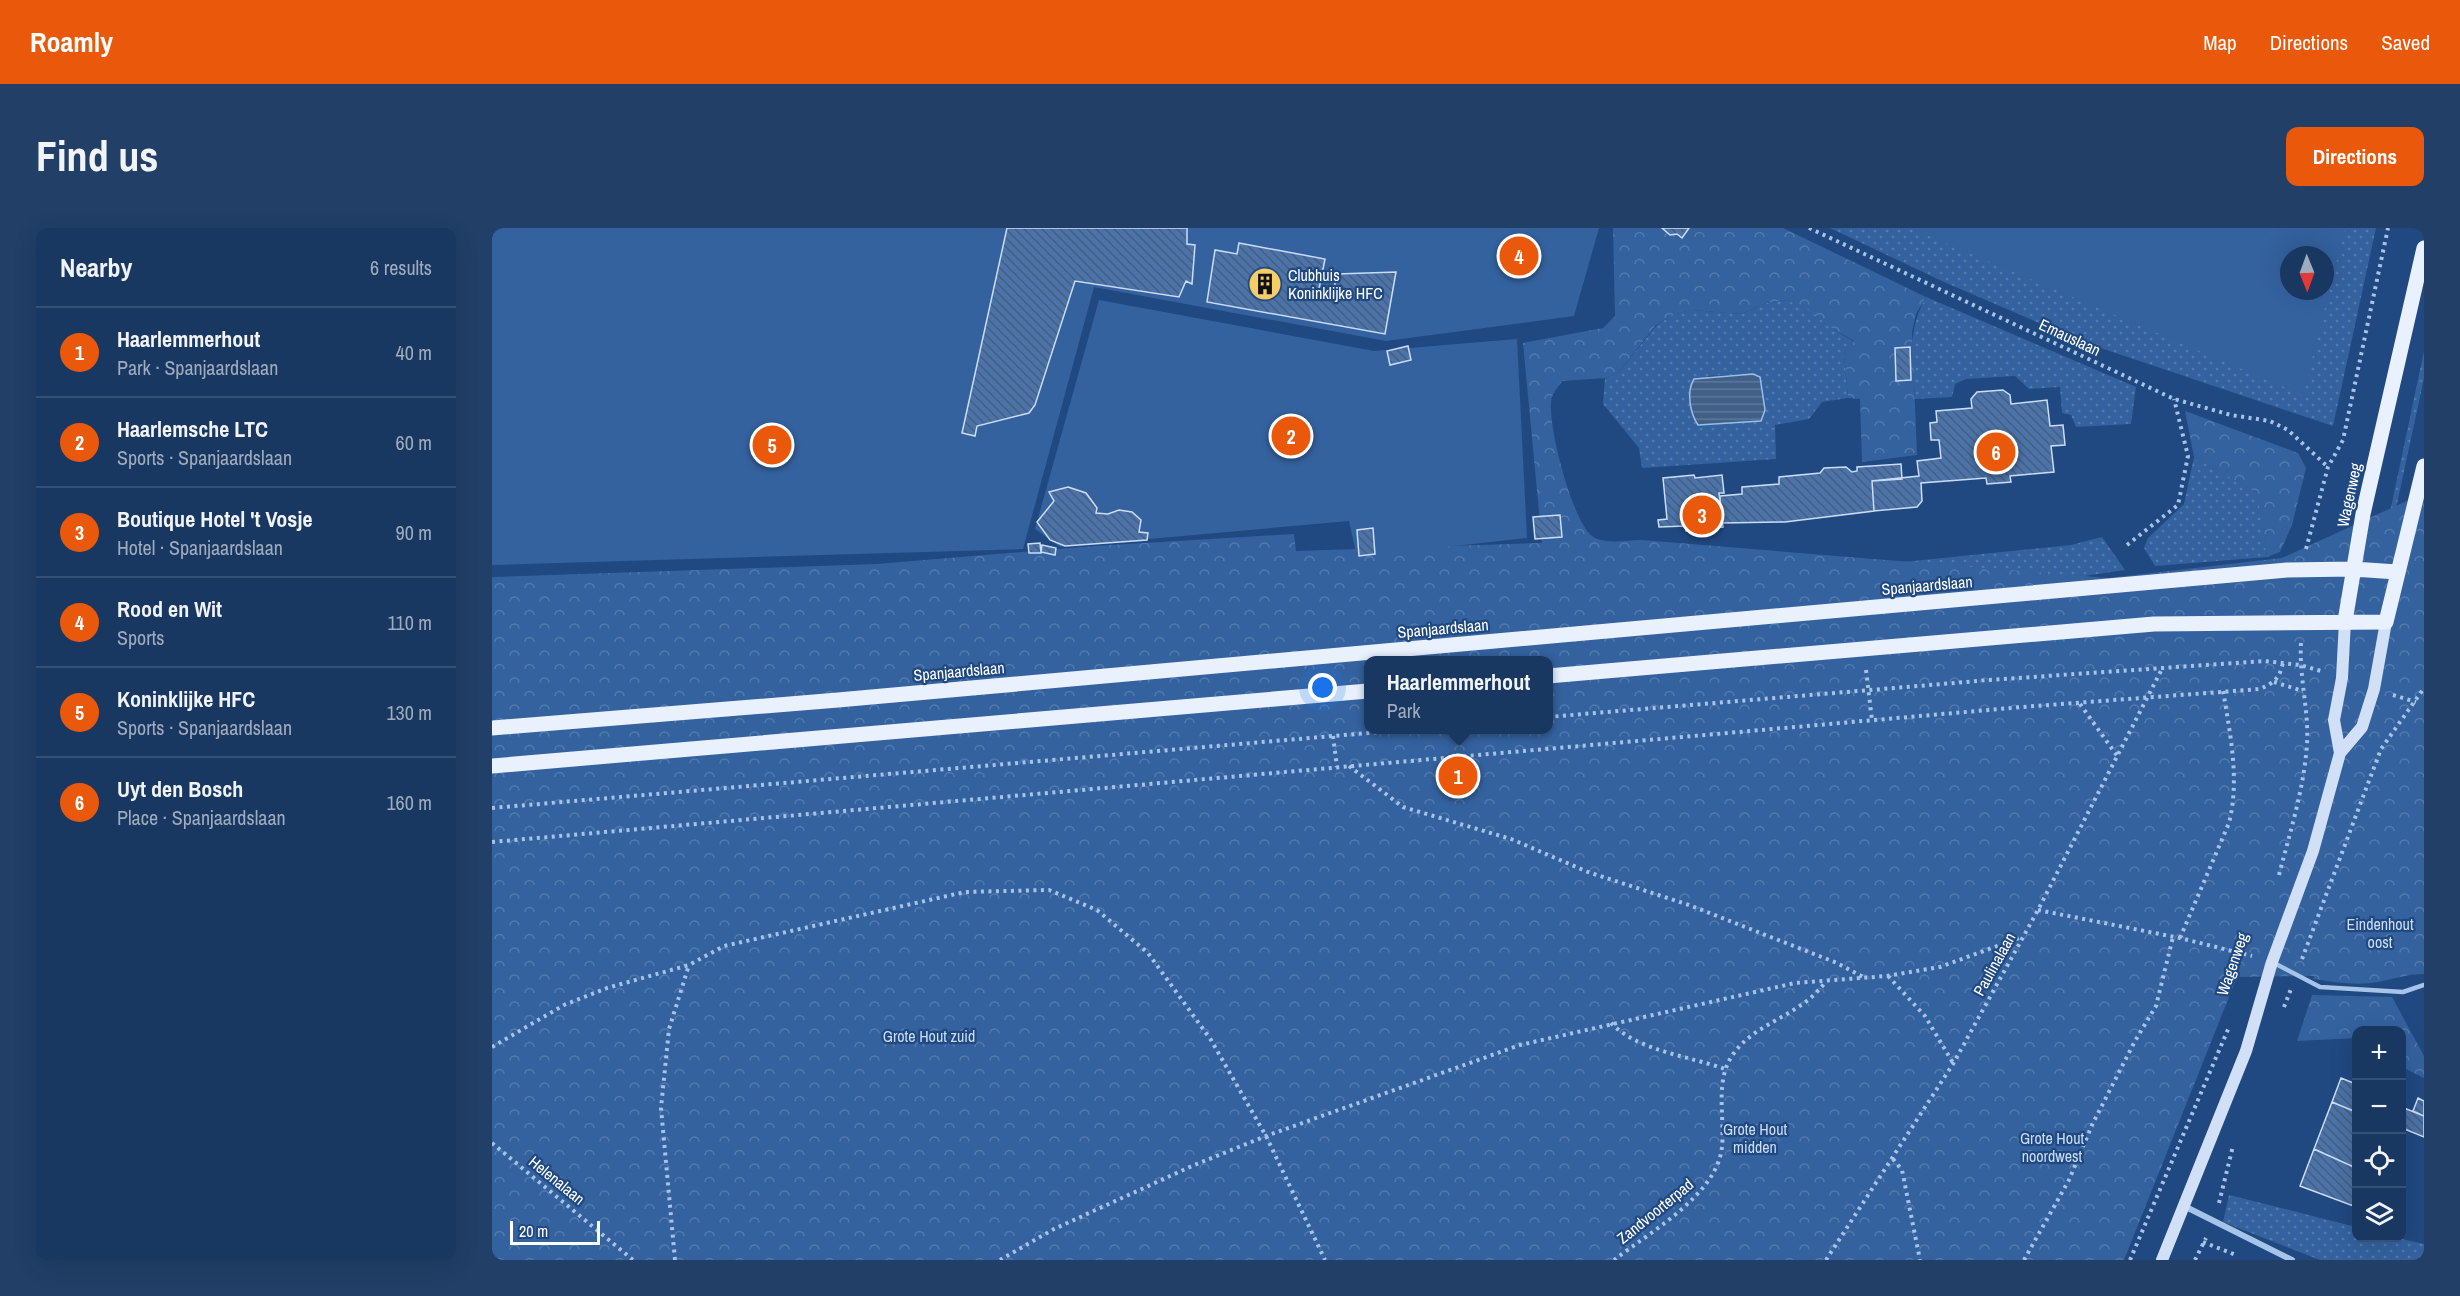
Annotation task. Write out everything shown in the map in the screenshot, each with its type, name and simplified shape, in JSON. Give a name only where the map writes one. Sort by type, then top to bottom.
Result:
[{"type":"main road","name":"Wagenweg","points":[[2345,621],[2353,569],[2388,400],[2424,248]]},
{"type":"main road","name":"Wagenweg","points":[[2386,622],[2424,466]]},
{"type":"main road","name":"Spanjaardslaan","points":[[492,728],[838,700],[2287,570],[2353,569],[2397,572]]},
{"type":"main road","points":[[1553,676],[2154,624],[2386,622]]},
{"type":"main road","points":[[492,766],[1364,691]]},
{"type":"street","name":"Wagenweg","points":[[2340,753],[2334,720],[2342,678],[2345,621]]},
{"type":"street","name":"Wagenweg","points":[[2162,1260],[2246,1051],[2272,962],[2313,851],[2340,753],[2362,727],[2374,689],[2386,622]]},
{"type":"street","points":[[2184,1206],[2292,1260]]},
{"type":"lane","points":[[2272,962],[2320,987],[2403,992],[2424,985]]},
{"type":"path","name":"Emauslaan","points":[[1809,228],[2174,399],[2231,415],[2270,421],[2288,430],[2321,458],[2328,467]]},
{"type":"path","name":"Wagenweg","points":[[2328,467],[2343,440],[2388,228]]},
{"type":"path","points":[[2127,545],[2178,505],[2188,456],[2174,399]]},
{"type":"path","points":[[1852,650],[1866,663],[1872,720]]},
{"type":"path","points":[[1553,717],[2163,668],[2283,662],[2300,664],[2307,743],[2300,795],[2277,884]]},
{"type":"path","points":[[492,842],[1872,720],[2080,704],[2149,696],[2260,689],[2274,682],[2281,675],[2283,662]]},
{"type":"path","name":"Paulinalaan","points":[[1826,1260],[1953,1064],[2038,910],[2163,668]]},
{"type":"path","points":[[2274,682],[2303,691]]},
{"type":"path","points":[[2416,702],[2424,688]]},
{"type":"path","points":[[2180,938],[2229,823],[2234,803],[2234,757],[2223,690]]},
{"type":"path","points":[[2080,704],[2118,757]]},
{"type":"path","points":[[492,808],[1364,733]]},
{"type":"path","points":[[1333,736],[1337,767]]},
{"type":"path","points":[[1348,766],[1403,807],[1511,839],[1597,875],[1689,904],[1837,963],[1863,978]]},
{"type":"path","points":[[492,1047],[564,1005],[607,988],[689,965],[724,946],[965,892],[1049,890],[1097,910],[1148,953],[1211,1040],[1266,1136],[1324,1260]]},
{"type":"path","points":[[2038,910],[2180,938],[2255,957]]},
{"type":"path","points":[[1000,1260],[1054,1229],[1128,1193],[1266,1136],[1520,1045],[1795,983],[1887,976],[1940,967],[2022,937]]},
{"type":"path","points":[[2024,1260],[2069,1180],[2092,1125],[2135,1041],[2156,1006],[2173,937]]},
{"type":"path","name":"Wagenweg","points":[[2251,968],[2258,946]]},
{"type":"path","points":[[675,1260],[661,1108],[669,1029],[689,965]]},
{"type":"path","points":[[1887,976],[1925,1016],[1953,1064]]},
{"type":"path","points":[[1611,1023],[1617,1029],[1648,1045],[1725,1069],[1746,1039],[1817,995],[1827,980]]},
{"type":"path","name":"Wagenweg","points":[[2130,1260],[2231,1022]]},
{"type":"path","name":"Zandvoorterpad","points":[[1614,1260],[1698,1194],[1715,1170],[1722,1148],[1725,1069]]},
{"type":"path","name":"Helenalaan","points":[[492,1143],[633,1260]]},
{"type":"path","points":[[1893,1159],[1902,1170],[1920,1260]]},
{"type":"path","points":[[2203,1242],[2239,1256]]},
{"type":"green space","points":[[492,228],[1599,228],[1574,316],[1386,341],[1094,287],[1023,549],[492,565]]},
{"type":"green space","points":[[1613,228],[1783,228],[1926,297],[1916,314],[1912,332],[1917,455],[1862,462],[1860,399],[1848,398],[1844,355],[1854,341],[1831,328],[1807,308],[1785,300],[1767,303],[1741,314],[1691,310],[1673,315],[1656,325],[1617,374],[1605,378],[1562,381],[1552,397],[1551,409],[1562,470],[1577,512],[1585,527],[1597,539],[1641,540],[2108,578],[2282,558],[2424,493],[2424,974],[2362,984],[2313,979],[2314,976],[2237,977],[2124,1260],[492,1260],[492,577],[877,564],[1095,546],[1294,534],[1296,551],[1542,543],[1523,343],[1603,328],[1615,316]]},
{"type":"green space","points":[[1830,228],[2376,228],[2333,426],[2083,342],[1944,282]]},
{"type":"green space","points":[[1910,228],[2345,228],[2334,272],[2334,246],[2280,246],[2280,300],[2327,300],[2303,395]]},
{"type":"green space","points":[[1926,297],[2136,387],[2131,424],[2076,427],[2071,415],[2062,413],[2060,387],[2029,389],[2015,376],[1966,379],[1955,384],[1952,397],[1915,399],[1913,335]]},
{"type":"green space","points":[[1099,300],[1374,351],[1517,339],[1527,538],[1357,557],[1349,521],[1060,547],[1035,529]]},
{"type":"green space","points":[[1785,300],[1807,307],[1831,328],[1854,342],[1844,355],[1848,398],[1822,402],[1809,419],[1775,425],[1776,459],[1642,468],[1639,448],[1603,404],[1605,378],[1617,374],[1657,325],[1672,315],[1691,310],[1741,314],[1767,303]],"holes":[[[1758,375],[1755,421],[1748,419],[1708,376]]]},
{"type":"green space","points":[[2424,351],[2424,378],[2391,532],[2386,531]]},
{"type":"green space","points":[[2185,411],[2298,453],[2306,468],[2292,525],[2280,552],[2267,557],[2257,493],[2194,457]]},
{"type":"green space","points":[[2194,457],[2258,493],[2267,557],[2155,566],[2144,548],[2148,538],[2184,504]]},
{"type":"green space","points":[[2102,537],[2125,570],[2084,576],[1874,565],[2071,545]]},
{"type":"green space","points":[[2312,995],[2392,997],[2424,1056],[2424,1078],[2406,1069],[2406,1026],[2352,1026],[2352,1038],[2297,1041]]},
{"type":"green space","points":[[2229,1195],[2352,1226],[2352,1242],[2406,1242],[2406,1240],[2424,1244],[2424,1260],[2320,1260],[2223,1222]]},
{"type":"shaded area","points":[[1753,374],[1760,377],[1765,410],[1761,421],[1698,425],[1690,402],[1690,390],[1694,379]]},
{"type":"building","points":[[1007,228],[1187,228],[1187,244],[1195,245],[1192,284],[1186,281],[1179,297],[1075,281],[1035,405],[1029,413],[977,426],[975,436],[962,433]]},
{"type":"building","points":[[1662,228],[1689,228],[1682,238],[1677,234],[1670,235]]},
{"type":"building","name":"Clubhuis Koninklijke HFC","points":[[1239,243],[1325,259],[1318,294],[1332,297],[1337,274],[1396,272],[1385,334],[1207,302],[1215,250],[1237,254]]},
{"type":"building","points":[[1408,346],[1411,360],[1390,365],[1387,351]]},
{"type":"building","points":[[1910,347],[1911,380],[1896,381],[1895,348]]},
{"type":"building","points":[[2003,390],[2010,395],[2011,404],[2047,400],[2050,426],[2063,425],[2065,445],[2051,446],[2054,472],[2010,476],[2011,482],[1987,484],[1986,478],[1921,483],[1922,501],[1917,507],[1874,511],[1872,481],[1919,476],[1917,461],[1941,458],[1939,440],[1931,440],[1930,423],[1937,422],[1936,411],[1972,408],[1971,399],[1977,392]]},
{"type":"building","points":[[1901,464],[1902,479],[1872,481],[1874,511],[1785,522],[1722,523],[1720,496],[1742,494],[1742,487],[1779,484],[1779,477],[1820,473],[1824,468],[1846,467],[1852,472],[1857,471],[1857,467]]},
{"type":"building","points":[[1694,475],[1695,478],[1722,475],[1724,493],[1719,493],[1723,527],[1686,531],[1685,526],[1659,527],[1658,520],[1667,519],[1663,478]]},
{"type":"building","points":[[1068,487],[1086,493],[1097,508],[1096,513],[1108,514],[1119,510],[1132,512],[1141,520],[1139,532],[1148,533],[1147,540],[1065,546],[1050,540],[1037,522],[1054,501],[1049,492]]},
{"type":"building","points":[[1560,515],[1562,537],[1535,539],[1533,517]]},
{"type":"building","points":[[1373,528],[1375,554],[1359,556],[1357,530]]},
{"type":"building","points":[[1040,543],[1041,553],[1029,553],[1028,544]]},
{"type":"building","points":[[1042,545],[1056,548],[1055,555],[1041,552]]},
{"type":"building","points":[[2341,1078],[2352,1082],[2352,1110],[2332,1102]]},
{"type":"building","points":[[2418,1098],[2424,1101],[2424,1116],[2413,1111]]},
{"type":"building","points":[[2332,1102],[2352,1110],[2352,1166],[2314,1149]]},
{"type":"building","points":[[2406,1109],[2424,1116],[2424,1137],[2406,1130]]},
{"type":"building","points":[[2314,1149],[2352,1166],[2352,1206],[2300,1186]]},
{"type":"place","name":"Rood en Wit","points":[[1519,256]]},
{"type":"place","name":"Clubhuis Koninklijke HFC","points":[[1265,284]]},
{"type":"place","name":"Haarlemsche LTC","points":[[1291,436]]},
{"type":"place","name":"Koninklijke HFC","points":[[772,445]]},
{"type":"place","name":"Uyt den Bosch","points":[[1996,452]]},
{"type":"place","name":"Boutique Hotel 't Vosje","points":[[1702,515]]},
{"type":"place","name":"Haarlemmerhout","points":[[1458,776]]},
{"type":"park label","name":"Eindenhout oost","points":[[2380,933]]},
{"type":"park label","name":"Grote Hout zuid","points":[[929,1036]]},
{"type":"park label","name":"Grote Hout midden","points":[[1755,1138]]},
{"type":"park label","name":"Grote Hout noordwest","points":[[2052,1147]]}]
